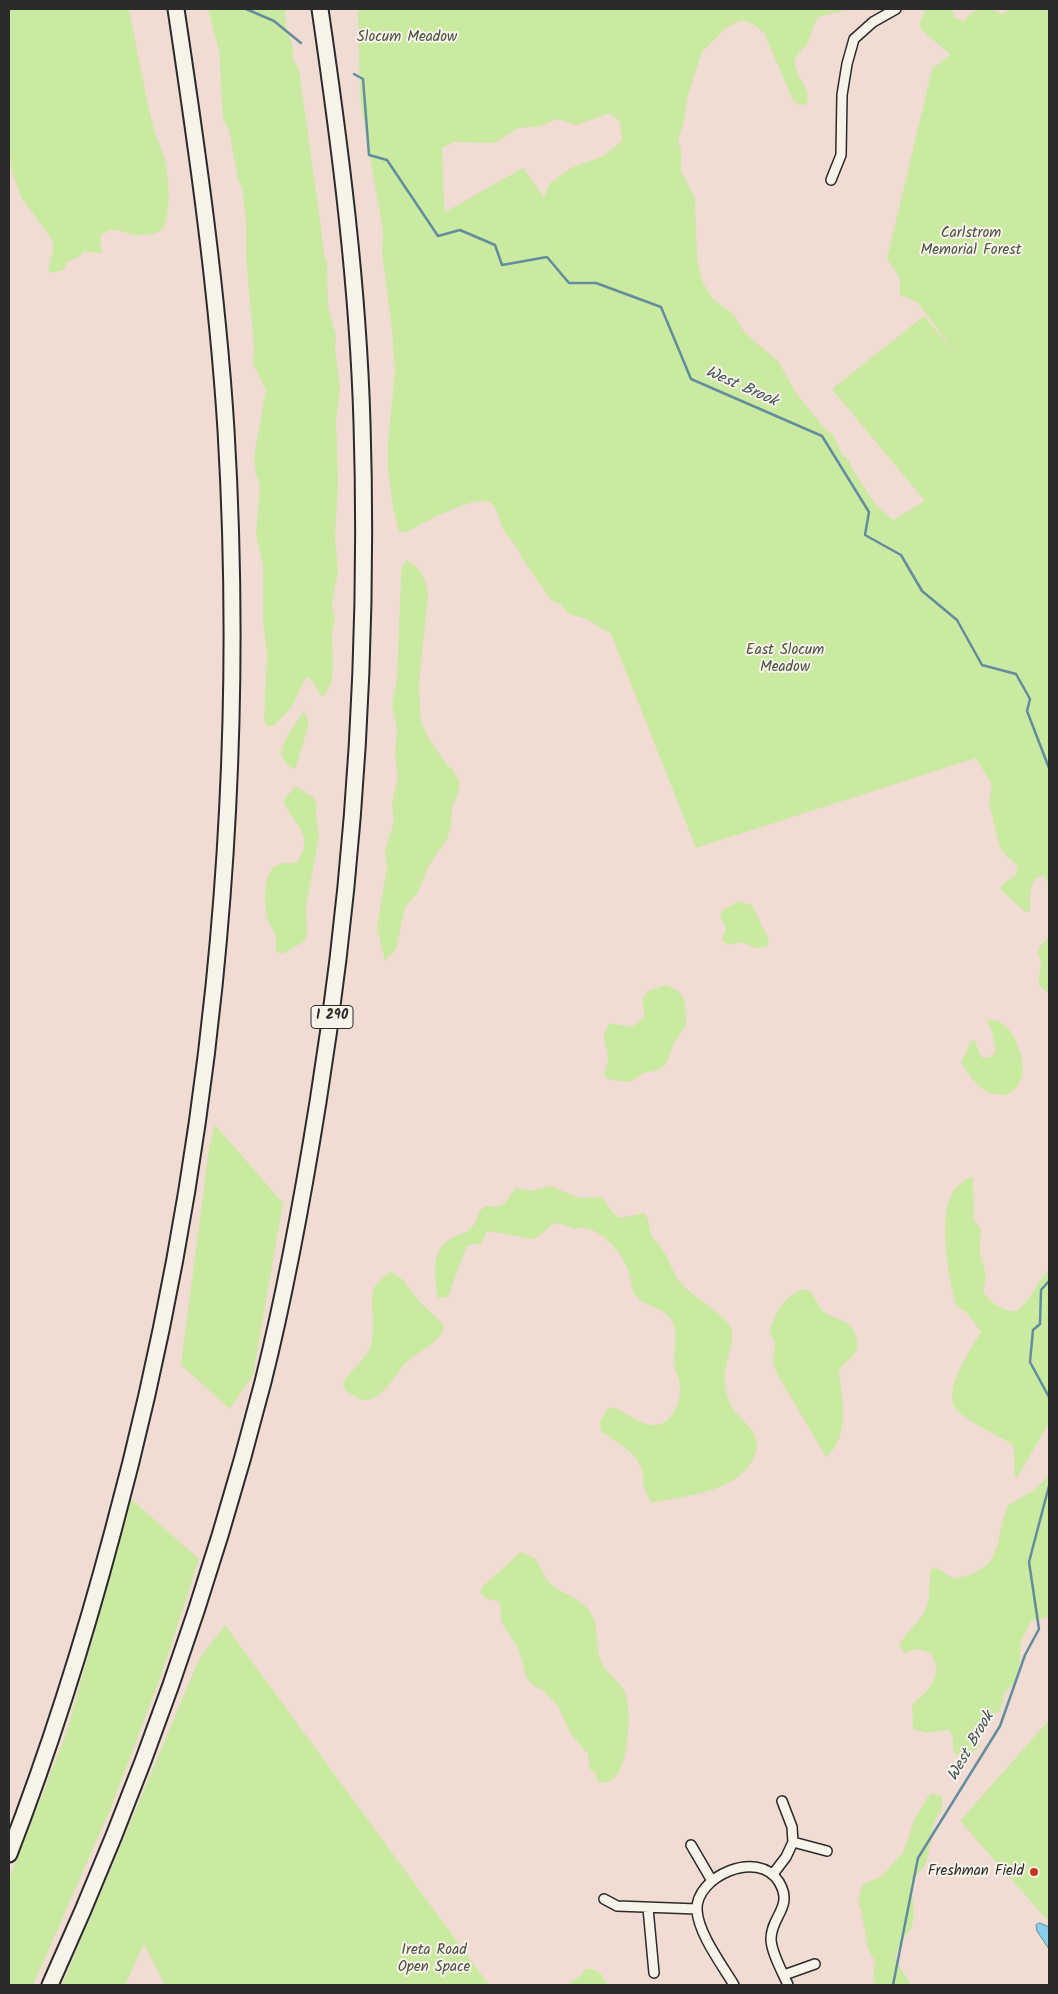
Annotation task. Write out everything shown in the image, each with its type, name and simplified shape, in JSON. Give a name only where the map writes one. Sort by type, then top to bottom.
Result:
[{"type":"highway","points":[[9,1854],[81,1646],[122,1496],[162,1330],[202,1093],[220,923],[231,736],[231,566],[226,439],[210,254],[200,169],[176,9]]},
{"type":"highway","name":"I 290","points":[[50,1985],[83,1913],[144,1760],[191,1628],[217,1544],[263,1381],[294,1244],[333,1012],[345,908],[360,705],[364,627],[364,520],[362,419],[355,302],[337,129],[320,9]]},
{"type":"street","points":[[831,180],[841,155],[842,95],[847,64],[854,39],[873,22],[896,9]]},
{"type":"street","points":[[773,1874],[786,1857],[793,1842],[792,1827],[782,1801]]},
{"type":"street","points":[[793,1842],[827,1851]]},
{"type":"street","points":[[691,1845],[712,1881]]},
{"type":"street","points":[[734,1985],[702,1927],[697,1908],[699,1895],[712,1881],[724,1874],[746,1866],[760,1867],[773,1874],[784,1893],[784,1902],[774,1926],[771,1944],[788,1985]]},
{"type":"street","points":[[604,1899],[617,1906],[697,1908]]},
{"type":"street","points":[[648,1908],[654,1973]]},
{"type":"street","points":[[784,1976],[815,1964]]},
{"type":"green space","points":[[9,9],[129,9],[150,115],[167,172],[168,209],[165,225],[162,230],[147,235],[134,235],[115,230],[107,231],[100,236],[102,253],[83,252],[80,256],[66,263],[64,270],[51,273],[48,270],[53,250],[53,241],[21,197],[12,171],[9,149]]},
{"type":"green space","points":[[208,9],[285,9],[286,26],[293,47],[293,60],[299,70],[324,255],[327,262],[328,307],[336,335],[335,348],[340,387],[336,422],[338,480],[335,538],[338,571],[332,605],[335,621],[332,633],[333,668],[331,682],[326,694],[321,696],[308,677],[303,683],[292,707],[273,726],[267,726],[264,721],[267,654],[263,621],[263,566],[256,534],[260,485],[256,474],[254,456],[266,390],[253,364],[254,348],[246,257],[246,218],[242,188],[238,179],[229,130],[223,119],[219,50]]},
{"type":"green space","points":[[358,9],[851,9],[818,18],[807,44],[796,58],[796,69],[808,95],[806,105],[798,104],[793,100],[764,33],[753,24],[741,20],[726,28],[702,52],[688,95],[678,141],[681,150],[681,171],[695,199],[697,258],[703,283],[713,299],[734,315],[745,333],[778,361],[796,393],[826,430],[833,435],[841,452],[850,462],[850,465],[874,503],[893,520],[925,501],[832,389],[924,316],[957,354],[917,302],[900,295],[900,278],[887,259],[932,69],[950,55],[923,31],[920,22],[925,9],[952,9],[954,18],[965,21],[974,11],[981,9],[994,9],[1002,15],[1010,9],[1049,9],[1049,885],[1044,876],[1039,877],[1032,884],[1030,912],[1024,911],[1000,889],[1003,884],[1015,876],[1018,866],[1005,855],[999,846],[989,802],[992,785],[976,758],[696,848],[610,632],[587,619],[569,614],[561,605],[551,600],[503,529],[492,504],[485,501],[463,505],[406,532],[402,533],[399,531],[393,509],[388,467],[388,442],[395,372],[392,328],[382,254],[383,231],[360,99]],"holes":[[[610,113],[620,122],[622,141],[603,156],[571,168],[550,183],[544,197],[523,168],[447,211],[444,210],[442,148],[454,142],[495,143],[518,128],[541,126],[557,119],[576,125]]]},
{"type":"green space","points":[[406,560],[422,574],[428,594],[419,684],[421,719],[430,740],[459,781],[459,790],[452,808],[451,827],[447,839],[428,867],[418,892],[405,907],[396,949],[385,961],[377,928],[387,867],[385,851],[394,822],[392,804],[398,777],[395,755],[397,729],[392,705],[397,679],[401,576],[402,567]]},
{"type":"green space","points":[[304,711],[309,723],[296,768],[293,769],[284,761],[281,752],[285,740]]},
{"type":"green space","points":[[296,786],[313,797],[317,804],[316,813],[319,836],[306,906],[307,936],[303,942],[283,954],[276,951],[276,935],[266,916],[265,895],[267,879],[274,867],[282,863],[296,863],[302,854],[304,838],[284,803],[285,798]]},
{"type":"green space","points":[[738,901],[752,905],[769,940],[767,947],[756,948],[741,942],[728,945],[722,940],[726,928],[720,917],[722,911]]},
{"type":"green space","points":[[1049,937],[1049,993],[1039,983],[1041,964],[1038,952],[1041,945]]},
{"type":"green space","points":[[667,985],[678,991],[684,999],[686,1025],[674,1043],[666,1064],[659,1070],[643,1073],[630,1082],[611,1080],[604,1076],[608,1059],[604,1041],[606,1028],[610,1023],[632,1027],[645,1016],[642,1000],[648,991]]},
{"type":"green space","points":[[989,1020],[998,1021],[1006,1027],[1016,1041],[1022,1058],[1023,1067],[1020,1082],[1016,1088],[1006,1095],[991,1094],[985,1090],[974,1080],[961,1063],[972,1040],[975,1041],[983,1058],[990,1057],[996,1052],[992,1031],[987,1022]]},
{"type":"green space","points":[[215,1125],[283,1203],[253,1375],[230,1409],[181,1365],[209,1148]]},
{"type":"green space","points":[[970,1177],[973,1179],[974,1219],[981,1230],[980,1251],[986,1275],[983,1292],[986,1296],[1002,1308],[1016,1311],[1026,1302],[1049,1270],[1049,1423],[1016,1479],[1012,1444],[960,1413],[953,1401],[955,1381],[981,1332],[967,1313],[956,1306],[946,1248],[945,1231],[948,1203],[956,1188]]},
{"type":"green space","points":[[550,1186],[580,1198],[602,1197],[614,1214],[620,1218],[644,1213],[652,1236],[663,1250],[680,1282],[722,1317],[731,1328],[731,1344],[725,1376],[728,1399],[737,1414],[749,1426],[756,1440],[757,1448],[754,1457],[746,1469],[736,1479],[709,1491],[651,1503],[643,1485],[643,1471],[636,1458],[601,1431],[600,1424],[602,1418],[611,1407],[647,1424],[653,1425],[665,1422],[676,1408],[680,1391],[674,1363],[675,1329],[671,1319],[663,1312],[644,1303],[634,1294],[630,1275],[621,1257],[615,1248],[600,1234],[592,1230],[583,1228],[573,1229],[558,1224],[550,1226],[533,1239],[487,1231],[482,1243],[469,1245],[466,1248],[448,1297],[438,1298],[435,1265],[440,1249],[445,1243],[471,1228],[482,1208],[486,1206],[496,1207],[504,1204],[516,1188],[530,1191]]},
{"type":"green space","points":[[390,1272],[402,1279],[419,1301],[444,1327],[438,1338],[412,1357],[384,1390],[372,1398],[363,1400],[345,1390],[343,1383],[369,1350],[373,1332],[373,1291],[376,1284]]},
{"type":"green space","points":[[803,1289],[812,1294],[823,1311],[850,1326],[854,1330],[857,1341],[855,1354],[839,1371],[843,1405],[842,1428],[834,1449],[826,1457],[776,1372],[773,1362],[775,1343],[769,1332],[774,1318],[785,1301]]},
{"type":"green space","points":[[1049,1476],[1049,1617],[1031,1621],[1021,1641],[1020,1661],[1015,1682],[1004,1693],[1001,1709],[997,1713],[984,1717],[978,1744],[980,1746],[963,1761],[953,1750],[953,1738],[949,1730],[926,1733],[913,1729],[912,1705],[933,1682],[936,1675],[935,1661],[930,1653],[916,1649],[904,1653],[899,1645],[927,1606],[931,1570],[935,1567],[954,1579],[983,1568],[995,1553],[1008,1505],[1033,1491]]},
{"type":"green space","points":[[131,1499],[199,1559],[162,1673],[110,1810],[33,1985],[9,1985],[9,1879],[67,1731]]},
{"type":"green space","points":[[521,1552],[536,1559],[552,1585],[587,1608],[596,1626],[600,1659],[625,1693],[629,1725],[624,1757],[620,1769],[615,1776],[605,1783],[597,1781],[596,1774],[590,1769],[588,1754],[571,1734],[558,1706],[526,1677],[519,1650],[501,1621],[500,1602],[485,1598],[480,1592],[483,1586]]},
{"type":"green space","name":"Ireta Road Open Space","points":[[225,1625],[489,1985],[165,1985],[144,1944],[125,1985],[62,1985],[199,1659]]},
{"type":"green space","points":[[1049,1720],[1049,1922],[960,1821]]},
{"type":"green space","points":[[932,1793],[942,1797],[942,1809],[935,1820],[926,1864],[911,1882],[914,1915],[911,1930],[902,1939],[895,1958],[911,1985],[876,1985],[873,1980],[875,1962],[868,1948],[858,1902],[862,1885],[882,1876],[904,1851],[915,1818]]},
{"type":"green space","points":[[586,1969],[600,1973],[608,1985],[567,1985],[579,1977]]},
{"type":"water","points":[[1040,1923],[1049,1927],[1049,1949],[1037,1931],[1036,1925]]},
{"type":"waterway","name":"West Brook","points":[[246,9],[274,21],[301,43]]},
{"type":"waterway","name":"West Brook","points":[[354,74],[363,79],[369,155],[387,160],[438,236],[460,230],[495,245],[502,265],[547,257],[569,283],[596,283],[661,307],[691,379],[822,436],[869,512],[865,535],[901,555],[922,591],[957,620],[982,665],[1016,674],[1030,699],[1027,711],[1049,768]]},
{"type":"waterway","name":"West Brook","points":[[1049,1281],[1041,1290],[1040,1324],[1033,1330],[1030,1362],[1049,1397]]},
{"type":"waterway","name":"West Brook","points":[[893,1985],[918,1858],[1000,1726],[1025,1655],[1039,1629],[1029,1562],[1049,1486]]},
{"type":"place","name":"Freshman Field","points":[[1034,1872]]},
{"type":"park label","name":"Slocum Meadow","points":[[407,38]]},
{"type":"park label","name":"Carlstrom Memorial Forest","points":[[971,242]]},
{"type":"park label","name":"East Slocum Meadow","points":[[785,660]]}]
